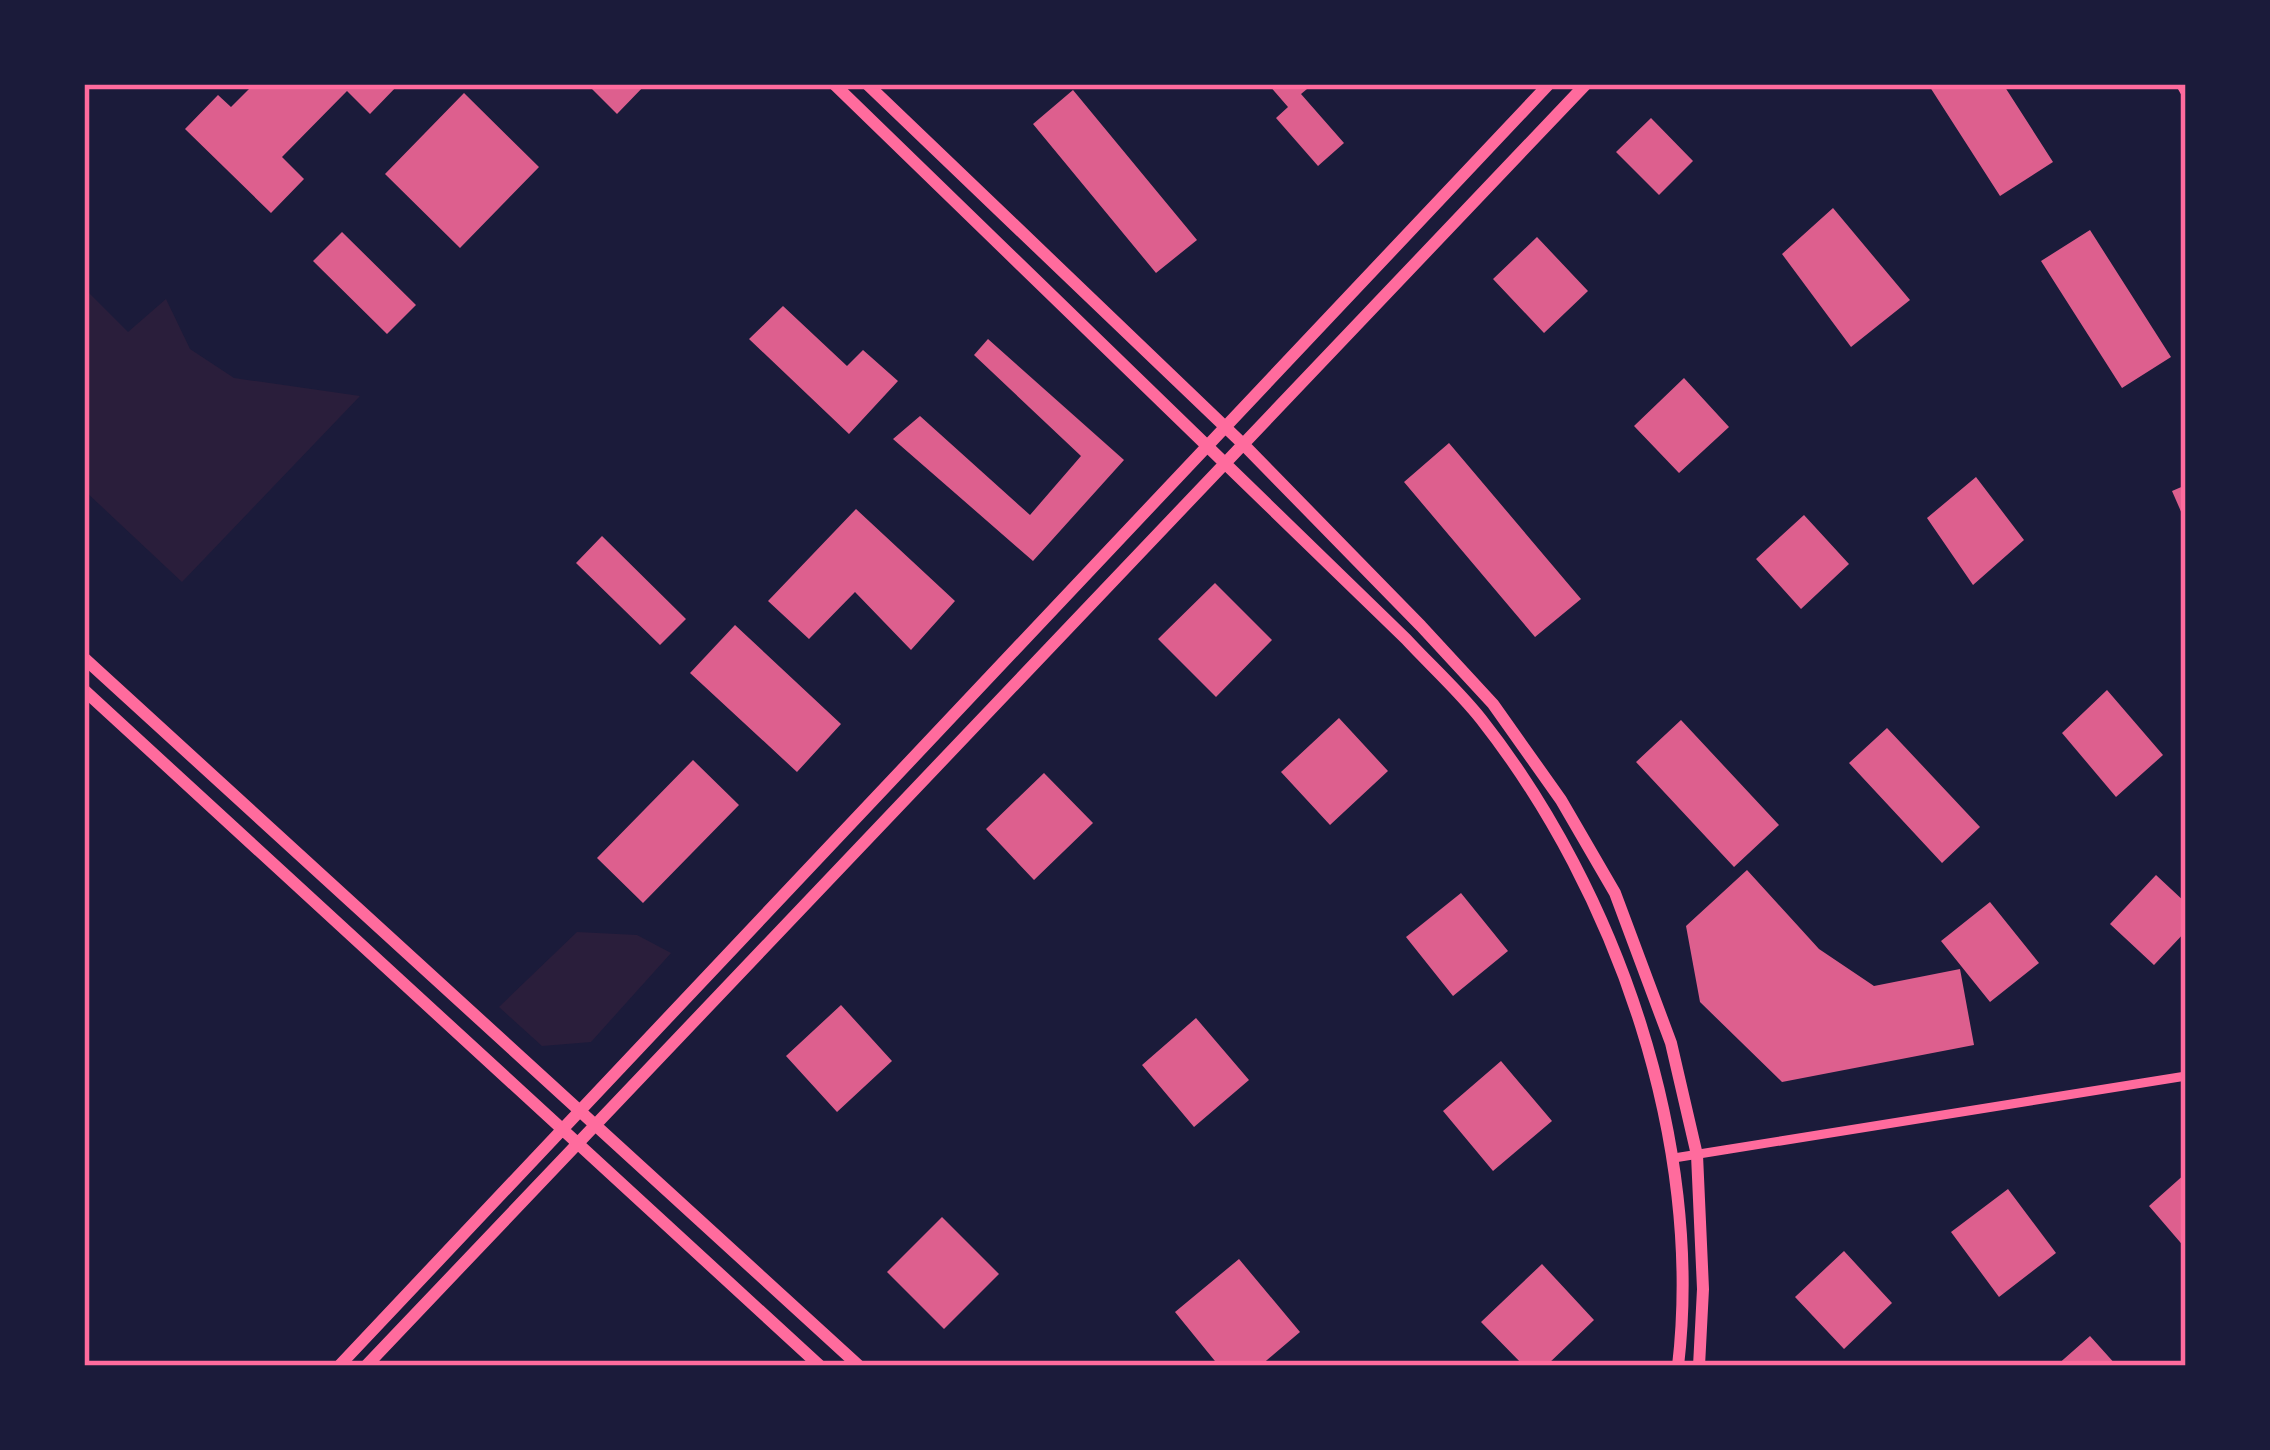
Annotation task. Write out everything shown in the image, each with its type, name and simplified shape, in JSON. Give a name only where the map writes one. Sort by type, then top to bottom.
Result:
[{"type":"street","points":[[834,84],[1406,639],[1479,717],[1542,806],[1594,905],[1659,1090],[1674,1158],[1682,1258],[1678,1366]]},
{"type":"street","points":[[867,84],[1244,445],[1493,704],[1561,800],[1615,893],[1671,1043],[1697,1155],[1703,1289],[1700,1366]]},
{"type":"street","points":[[339,1366],[1549,84]]},
{"type":"street","points":[[365,1366],[1586,84]]},
{"type":"street","points":[[84,658],[859,1366]]},
{"type":"street","points":[[84,690],[820,1366]]},
{"type":"street","points":[[1674,1158],[2186,1076]]},
{"type":"shaded area","points":[[84,288],[128,332],[166,299],[190,349],[234,378],[360,396],[182,582],[84,490]]},
{"type":"shaded area","points":[[577,932],[637,935],[671,953],[591,1042],[542,1046],[499,1007]]},
{"type":"building","points":[[254,84],[399,84],[370,114],[347,91],[282,157],[304,179],[271,213],[185,129],[218,95],[231,107]]},
{"type":"building","points":[[587,84],[646,84],[617,114]]},
{"type":"building","points":[[1268,84],[1313,84],[1301,94],[1344,143],[1318,166],[1276,118],[1288,107]]},
{"type":"building","points":[[1928,84],[2003,84],[2053,162],[2000,196]]},
{"type":"building","points":[[1073,90],[1197,240],[1156,273],[1033,124]]},
{"type":"building","points":[[464,93],[539,167],[460,248],[385,174]]},
{"type":"building","points":[[1651,118],[1693,161],[1659,195],[1616,152]]},
{"type":"building","points":[[1833,208],[1910,300],[1851,347],[1782,254]]},
{"type":"building","points":[[2090,230],[2171,357],[2122,388],[2041,261]]},
{"type":"building","points":[[342,232],[416,305],[387,334],[313,261]]},
{"type":"building","points":[[1537,237],[1588,291],[1544,333],[1493,279]]},
{"type":"building","points":[[783,306],[847,366],[863,350],[898,381],[849,434],[749,339]]},
{"type":"building","points":[[988,339],[1124,460],[1033,561],[893,439],[920,416],[1030,515],[1081,456],[974,355]]},
{"type":"building","points":[[1684,378],[1729,427],[1679,473],[1634,426]]},
{"type":"building","points":[[1449,443],[1581,599],[1535,637],[1404,482]]},
{"type":"building","points":[[1976,477],[2024,540],[1973,585],[1927,518]]},
{"type":"building","points":[[2186,485],[2186,523],[2172,491]]},
{"type":"building","points":[[856,509],[955,601],[911,650],[855,592],[809,639],[768,601]]},
{"type":"building","points":[[1804,515],[1849,564],[1801,609],[1756,559]]},
{"type":"building","points":[[602,536],[686,619],[660,645],[576,563]]},
{"type":"building","points":[[1215,583],[1272,640],[1216,697],[1158,639]]},
{"type":"building","points":[[735,625],[841,724],[797,772],[690,673]]},
{"type":"building","points":[[2107,690],[2163,755],[2116,797],[2062,733]]},
{"type":"building","points":[[1339,718],[1388,771],[1330,825],[1281,772]]},
{"type":"building","points":[[1681,720],[1779,825],[1734,867],[1636,762]]},
{"type":"building","points":[[1887,728],[1980,827],[1942,863],[1849,763]]},
{"type":"building","points":[[693,760],[739,805],[643,903],[597,858]]},
{"type":"building","points":[[1044,773],[1093,823],[1034,880],[986,829]]},
{"type":"building","points":[[1747,870],[1819,949],[1874,986],[1960,969],[1974,1045],[1782,1082],[1700,1002],[1686,926]]},
{"type":"building","points":[[2156,875],[2186,903],[2186,931],[2154,965],[2110,924]]},
{"type":"building","points":[[1461,893],[1508,951],[1453,996],[1406,937]]},
{"type":"building","points":[[1990,902],[2039,963],[1990,1002],[1941,941]]},
{"type":"building","points":[[841,1005],[892,1061],[837,1112],[786,1056]]},
{"type":"building","points":[[1196,1018],[1249,1080],[1194,1127],[1142,1065]]},
{"type":"building","points":[[1501,1061],[1552,1121],[1493,1171],[1443,1111]]},
{"type":"building","points":[[2186,1173],[2186,1249],[2149,1206]]},
{"type":"building","points":[[2008,1189],[2056,1253],[1999,1297],[1951,1232]]},
{"type":"building","points":[[942,1217],[999,1274],[944,1329],[887,1272]]},
{"type":"building","points":[[1844,1251],[1892,1303],[1844,1349],[1795,1297]]},
{"type":"building","points":[[1239,1259],[1300,1332],[1260,1366],[1219,1366],[1175,1312]]},
{"type":"building","points":[[1542,1264],[1594,1320],[1546,1366],[1524,1366],[1481,1322]]},
{"type":"building","points":[[2090,1336],[2117,1366],[2056,1366]]}]
